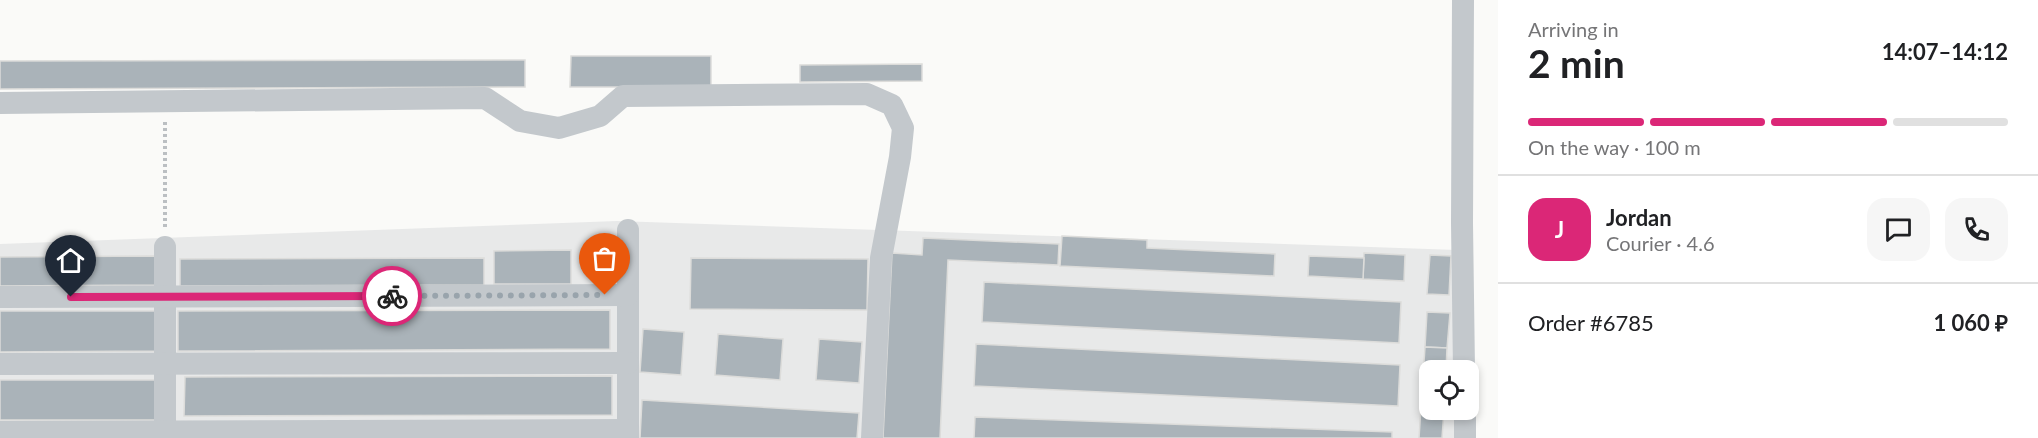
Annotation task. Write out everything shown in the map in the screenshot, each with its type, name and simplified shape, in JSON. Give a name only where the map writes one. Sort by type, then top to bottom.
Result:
[{"type":"street","points":[[1463,0],[1464,360]]},
{"type":"street","points":[[0,103],[485,98],[520,121],[559,128],[600,116],[623,96],[867,94],[892,105],[903,128],[900,157],[881,258],[872,438]]},
{"type":"street","points":[[0,432],[165,435],[628,434],[628,230]]},
{"type":"street","points":[[165,247],[165,435]]},
{"type":"street","points":[[0,297],[628,295]]},
{"type":"street","points":[[0,364],[628,363]]},
{"type":"street","points":[[1465,420],[1465,438]]},
{"type":"path","points":[[165,101],[165,247]]},
{"type":"shaded area","points":[[617,221],[1457,250],[1458,360],[1419,360],[1419,420],[1458,420],[1458,438],[0,438],[0,244]]},
{"type":"building","points":[[571,56],[711,56],[711,87],[570,87]]},
{"type":"building","points":[[525,60],[525,87],[0,89],[0,61]]},
{"type":"building","points":[[922,64],[922,81],[800,82],[800,65]]},
{"type":"building","points":[[1062,236],[1147,240],[1147,248],[1275,254],[1274,276],[1060,266]]},
{"type":"building","points":[[923,238],[1059,244],[1058,265],[948,260],[940,438],[883,438],[892,253],[922,255]]},
{"type":"building","points":[[597,246],[613,246],[613,281],[597,281]]},
{"type":"building","points":[[571,250],[571,284],[494,284],[494,251]]},
{"type":"building","points":[[1364,253],[1405,255],[1404,281],[1363,279]]},
{"type":"building","points":[[1430,255],[1451,256],[1449,295],[1427,294]]},
{"type":"building","points":[[155,256],[155,285],[0,286],[0,257]]},
{"type":"building","points":[[1309,256],[1364,258],[1363,279],[1308,276]]},
{"type":"building","points":[[484,258],[484,285],[180,286],[180,259]]},
{"type":"building","points":[[691,258],[868,259],[867,310],[690,309]]},
{"type":"building","points":[[984,282],[1401,302],[1399,343],[982,322]]},
{"type":"building","points":[[610,310],[610,349],[178,351],[178,311]]},
{"type":"building","points":[[0,311],[155,311],[155,351],[0,352]]},
{"type":"building","points":[[1427,312],[1450,313],[1447,348],[1425,347]]},
{"type":"building","points":[[643,329],[684,332],[681,375],[640,372]]},
{"type":"building","points":[[718,334],[783,339],[780,380],[715,375]]},
{"type":"building","points":[[819,339],[862,342],[859,383],[816,380]]},
{"type":"building","points":[[976,344],[1400,365],[1398,406],[974,386]]},
{"type":"building","points":[[1425,347],[1447,348],[1446,360],[1424,360]]},
{"type":"building","points":[[612,376],[612,415],[184,416],[185,377]]},
{"type":"building","points":[[0,380],[156,380],[156,420],[0,420]]},
{"type":"building","points":[[642,400],[859,413],[857,438],[640,438]]},
{"type":"building","points":[[975,417],[1392,432],[1392,438],[974,438]]},
{"type":"building","points":[[1420,420],[1443,420],[1442,438],[1419,438]]},
{"type":"way so far","points":[[392,296],[605,295]]},
{"type":"route","points":[[71,297],[392,296]]}]
